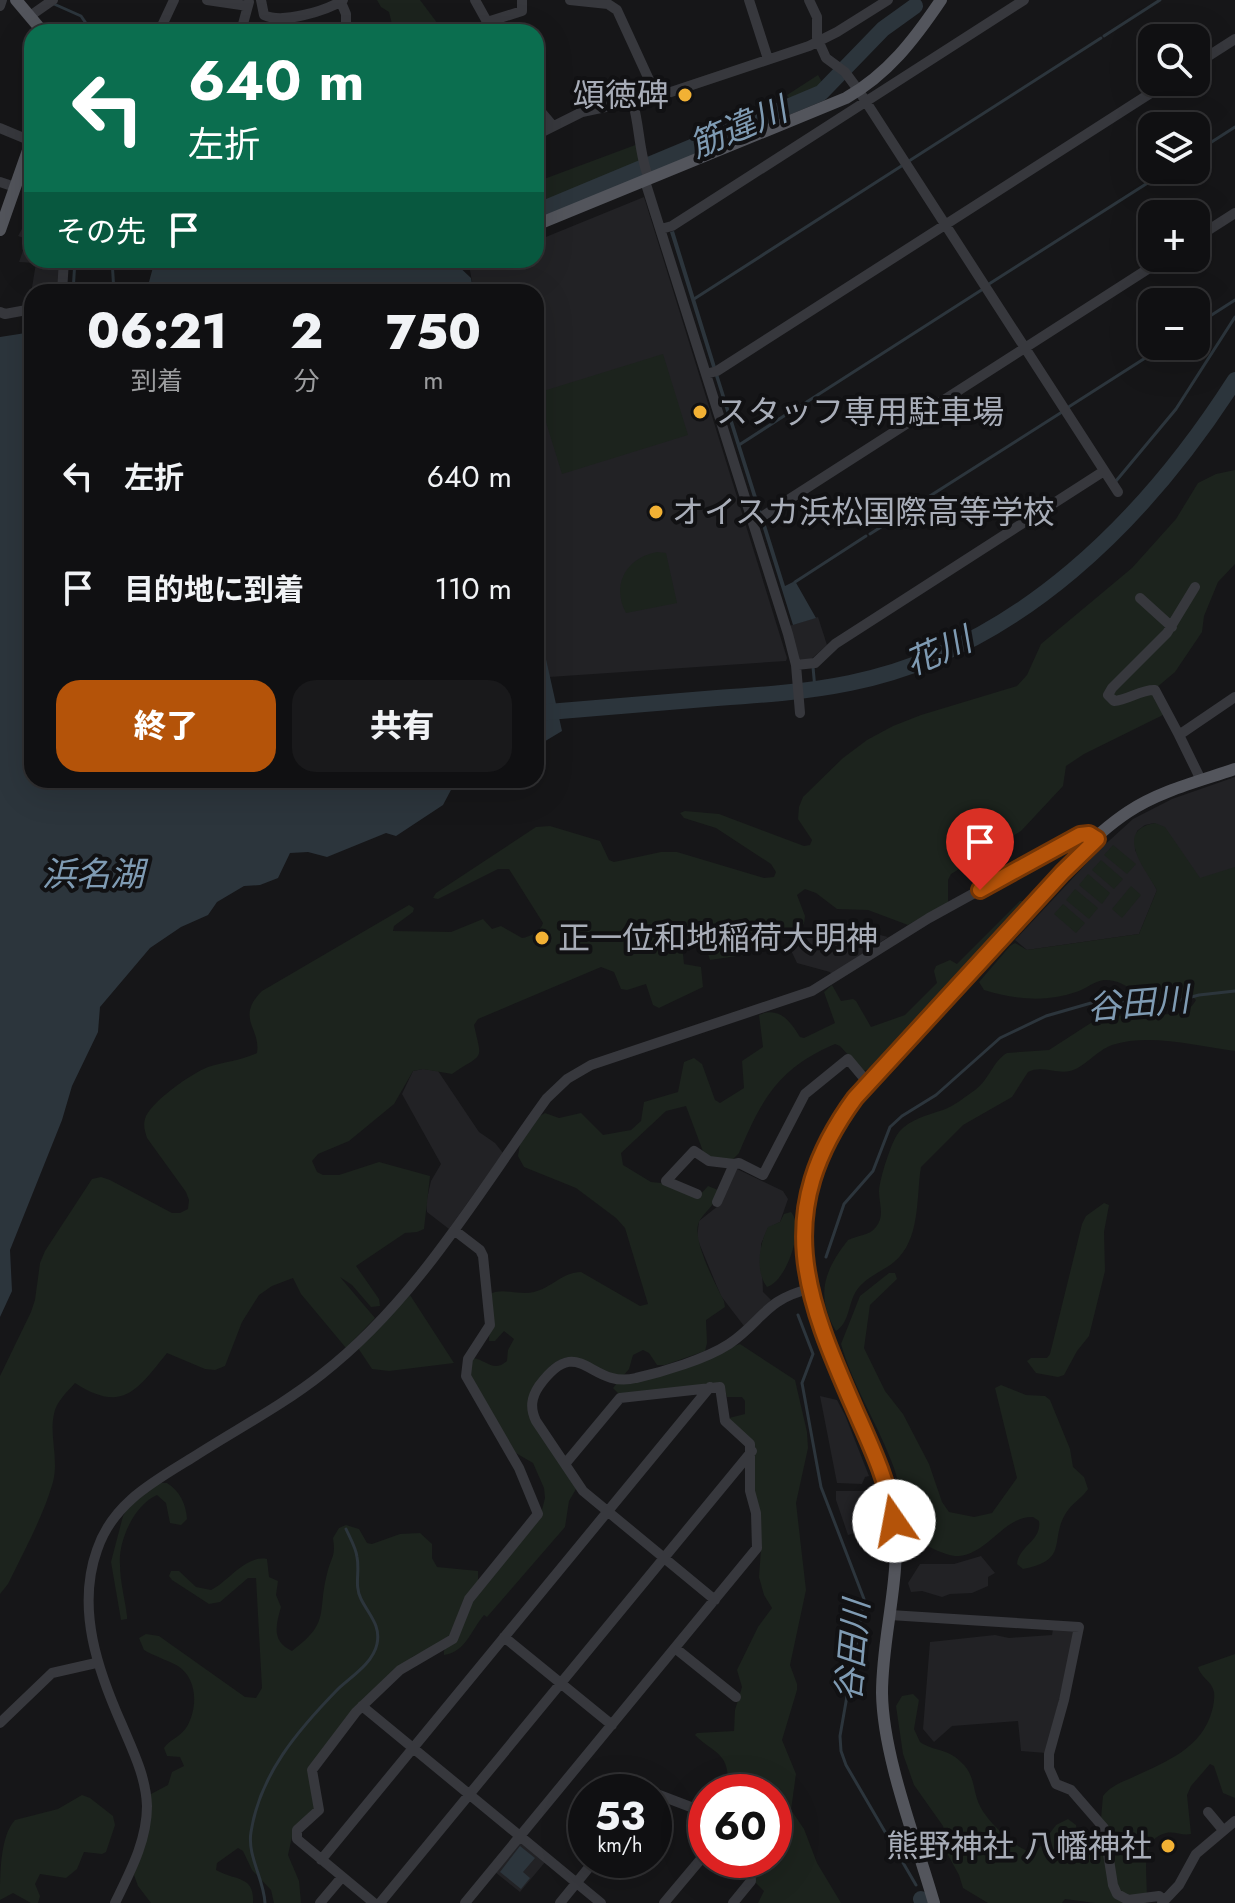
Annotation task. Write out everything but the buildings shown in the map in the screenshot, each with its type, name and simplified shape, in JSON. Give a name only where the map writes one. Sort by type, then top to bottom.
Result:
[{"type":"main road","points":[[16,0],[36,24]]},
{"type":"main road","points":[[544,221],[646,174],[835,103],[862,96],[901,55],[941,0]]},
{"type":"main road","points":[[0,230],[24,162]]},
{"type":"main road","points":[[934,1903],[886,1736],[882,1693],[896,1549],[889,1495],[876,1456],[820,1329],[809,1289],[804,1234],[812,1181],[832,1133],[868,1083],[1062,873],[1131,810],[1235,769]]},
{"type":"street","points":[[0,6],[2,0]]},
{"type":"street","points":[[30,16],[53,0]]},
{"type":"street","points":[[163,24],[174,0]]},
{"type":"street","points":[[207,0],[248,3],[243,24]]},
{"type":"street","points":[[261,0],[264,15],[272,19],[313,14],[341,1],[346,24]]},
{"type":"street","points":[[475,0],[487,24]]},
{"type":"street","points":[[494,24],[522,11],[522,0]]},
{"type":"street","points":[[570,0],[608,4],[617,10],[657,97]]},
{"type":"street","points":[[749,0],[768,59]]},
{"type":"street","points":[[809,0],[817,17],[819,41],[828,61],[844,71],[862,96],[1118,492]]},
{"type":"street","points":[[544,131],[582,112],[657,97],[819,41],[888,0]]},
{"type":"street","points":[[661,229],[672,226],[862,96],[1024,0]]},
{"type":"street","points":[[1210,55],[1235,39]]},
{"type":"street","points":[[706,374],[717,371],[1146,96]]},
{"type":"street","points":[[633,103],[646,174],[661,229],[796,667],[800,713]]},
{"type":"street","points":[[544,115],[553,126]]},
{"type":"street","points":[[0,128],[24,137]]},
{"type":"street","points":[[0,182],[15,187]]},
{"type":"street","points":[[1210,229],[1235,213]]},
{"type":"street","points":[[752,519],[773,510],[1143,272]]},
{"type":"street","points":[[0,312],[24,310]]},
{"type":"street","points":[[796,667],[815,663],[835,644],[1104,471]]},
{"type":"street","points":[[1195,587],[1172,627],[1108,695],[1118,701],[1155,690],[1201,780]]},
{"type":"street","points":[[1140,598],[1172,627]]},
{"type":"street","points":[[1179,735],[1235,697]]},
{"type":"street","points":[[115,1903],[141,1844],[146,1818],[146,1792],[140,1766],[96,1663],[92,1638],[91,1575],[101,1539],[121,1507],[140,1490],[325,1372],[412,1287],[547,1098],[579,1071],[812,991],[922,922],[1080,835],[1089,834],[1097,839]]},
{"type":"street","points":[[697,1194],[666,1181],[694,1151],[709,1161],[739,1163],[763,1175],[808,1089],[848,1059],[868,1083]]},
{"type":"street","points":[[717,1202],[734,1164]]},
{"type":"street","points":[[454,1230],[480,1250],[483,1256],[486,1300],[491,1319],[487,1331],[468,1359],[466,1376],[519,1468],[538,1514],[469,1599],[453,1639],[406,1665],[362,1706],[312,1770],[319,1810],[300,1826],[296,1834],[300,1842],[321,1860],[377,1903],[752,1451]]},
{"type":"street","points":[[715,1600],[583,1491],[536,1421],[532,1405],[536,1390],[558,1364],[570,1361],[617,1379],[638,1378],[720,1349],[782,1297],[809,1289]]},
{"type":"street","points":[[321,1860],[710,1387]]},
{"type":"street","points":[[465,1903],[757,1548],[756,1513],[750,1491],[752,1451],[746,1438],[725,1421],[720,1387],[620,1398],[565,1464]]},
{"type":"street","points":[[890,1615],[1079,1627],[1049,1754],[1050,1774],[1056,1784],[1073,1792],[1104,1828],[1117,1894],[1128,1900],[1150,1900],[1159,1896],[1163,1901],[1179,1885],[1196,1854],[1235,1821]]},
{"type":"street","points":[[504,1637],[612,1725]]},
{"type":"street","points":[[675,1648],[736,1697]]},
{"type":"street","points":[[0,1723],[52,1673],[96,1663]]},
{"type":"street","points":[[362,1706],[601,1903]]},
{"type":"street","points":[[1208,1812],[1223,1830]]},
{"type":"street","points":[[664,1903],[688,1874]]},
{"type":"street","points":[[320,1903],[342,1877]]},
{"type":"street","points":[[560,1903],[580,1878]]},
{"type":"street","points":[[733,1903],[751,1878]]},
{"type":"shaded area","points":[[377,0],[420,0],[438,24],[392,24],[389,12]]},
{"type":"shaded area","points":[[841,71],[820,90],[791,103],[787,95],[818,75],[822,82]]},
{"type":"shaded area","points":[[638,144],[641,166],[544,206],[544,179]]},
{"type":"shaded area","points":[[644,197],[786,661],[549,677],[544,652],[544,284],[472,284],[470,268],[544,268],[544,238]]},
{"type":"shaded area","points":[[35,268],[60,268],[60,284],[33,284]]},
{"type":"shaded area","points":[[663,354],[688,435],[562,474],[544,416],[544,391]]},
{"type":"shaded area","points":[[1235,470],[1235,564],[1218,582],[1204,616],[1202,632],[1175,672],[1156,688],[1163,715],[1066,766],[1063,786],[1021,831],[951,874],[948,902],[908,925],[868,910],[837,909],[816,893],[805,889],[797,895],[805,916],[804,924],[779,939],[756,944],[744,955],[710,960],[703,939],[684,941],[684,964],[701,967],[703,987],[659,1008],[653,1005],[646,984],[621,989],[614,972],[601,967],[478,1019],[474,1025],[479,1051],[476,1059],[452,1074],[423,1069],[413,1071],[394,1104],[349,1141],[318,1154],[312,1161],[317,1172],[323,1175],[339,1175],[379,1162],[430,1176],[424,1229],[405,1233],[356,1266],[379,1299],[380,1306],[371,1307],[352,1285],[340,1277],[375,1318],[346,1348],[301,1294],[293,1278],[259,1295],[242,1322],[225,1366],[215,1370],[205,1369],[167,1353],[147,1378],[128,1394],[105,1397],[75,1383],[59,1401],[54,1414],[55,1473],[49,1495],[27,1546],[0,1594],[0,1376],[31,1312],[45,1251],[92,1179],[101,1177],[110,1180],[172,1213],[188,1209],[186,1192],[147,1138],[145,1119],[162,1097],[192,1075],[208,1067],[257,1053],[250,1009],[262,991],[409,905],[414,908],[413,912],[394,926],[393,931],[451,932],[483,919],[492,929],[501,926],[522,938],[535,933],[543,923],[509,869],[498,869],[438,899],[433,898],[436,893],[536,827],[550,826],[600,841],[609,860],[614,862],[661,852],[677,852],[764,878],[774,877],[776,872],[771,864],[716,828],[684,818],[680,813],[719,814],[804,846],[810,845],[812,840],[798,819],[799,807],[803,797],[843,758],[893,726],[1017,686],[1027,675],[1041,644],[1132,568],[1176,519],[1198,483],[1216,474]]},
{"type":"shaded area","points":[[657,552],[666,553],[677,603],[626,613],[620,592],[624,574],[637,560]]},
{"type":"shaded area","points":[[818,617],[827,645],[809,661],[802,661],[789,626]]},
{"type":"shaded area","points":[[1235,777],[1235,956],[1155,823],[1137,831],[1135,850],[1157,890],[1139,934],[1027,950],[1015,940],[1099,850],[1133,819],[1172,799]]},
{"type":"shaded area","points":[[1155,823],[1165,827],[1200,878],[1235,867],[1235,1051],[1142,1040],[1112,1045],[1070,1071],[1038,1069],[1028,1072],[1012,1097],[963,1125],[921,1167],[916,1218],[909,1242],[894,1262],[858,1288],[846,1319],[836,1331],[824,1295],[828,1273],[848,1240],[870,1232],[879,1223],[881,1178],[893,1144],[903,1128],[951,1106],[975,1090],[1007,1053],[1049,1050],[1097,1019],[1175,1014],[1187,1010],[1196,1000],[1192,996],[1166,1003],[1154,1002],[1120,983],[1104,980],[1076,992],[1041,999],[984,990],[979,982],[1015,943],[1027,950],[1139,934],[1157,890],[1140,861],[1134,842],[1136,833]]},
{"type":"shaded area","points":[[1113,845],[1136,864],[1127,874],[1104,855]]},
{"type":"shaded area","points":[[1101,860],[1123,879],[1114,889],[1092,870]]},
{"type":"shaded area","points":[[1088,874],[1110,893],[1102,904],[1079,885]]},
{"type":"shaded area","points":[[1131,886],[1141,895],[1122,918],[1112,909]]},
{"type":"shaded area","points":[[1075,889],[1098,908],[1089,919],[1066,900]]},
{"type":"shaded area","points":[[1020,901],[1024,901],[1024,905],[872,1068],[863,1071],[835,1044],[800,1063],[786,1075],[765,1101],[739,1153],[732,1160],[716,1160],[704,1154],[686,1106],[666,1111],[621,1153],[623,1165],[651,1182],[694,1196],[699,1196],[708,1186],[718,1190],[715,1201],[699,1222],[697,1230],[701,1250],[725,1307],[706,1320],[705,1351],[665,1365],[657,1365],[643,1350],[633,1355],[629,1369],[623,1376],[570,1357],[548,1368],[528,1406],[576,1489],[569,1501],[565,1527],[487,1617],[484,1615],[463,1645],[444,1655],[468,1608],[540,1518],[545,1498],[533,1463],[514,1452],[468,1370],[473,1358],[494,1366],[507,1361],[514,1339],[504,1331],[495,1341],[489,1341],[490,1294],[500,1291],[534,1292],[581,1272],[640,1306],[648,1304],[625,1228],[616,1218],[576,1188],[524,1167],[518,1156],[520,1144],[540,1116],[545,1113],[559,1118],[581,1113],[603,1135],[631,1130],[641,1121],[644,1102],[678,1092],[684,1062],[694,1058],[702,1064],[715,1100],[720,1103],[744,1088],[742,1061],[763,1047],[759,1015],[778,1014],[804,1038],[835,1023],[824,992],[832,985],[841,1001],[856,1001],[871,1027],[905,1015],[937,983],[936,966],[950,960],[957,964]]},
{"type":"shaded area","points":[[1063,904],[1085,923],[1076,933],[1054,914]]},
{"type":"shaded area","points":[[851,922],[868,932],[888,937],[832,975],[797,963],[787,942],[821,926]]},
{"type":"shaded area","points":[[413,1071],[438,1071],[479,1132],[503,1153],[449,1229],[427,1212],[431,1181],[441,1164],[402,1094]]},
{"type":"shaded area","points":[[735,1168],[783,1191],[788,1199],[780,1222],[768,1228],[761,1244],[763,1292],[771,1300],[744,1326],[721,1296],[697,1238],[699,1221],[718,1206]]},
{"type":"shaded area","points":[[1104,1203],[1109,1205],[1104,1232],[1105,1271],[1089,1336],[1064,1375],[1058,1377],[1036,1373],[1027,1361],[1047,1358],[1050,1354],[1082,1224],[1086,1216]]},
{"type":"shaded area","points":[[791,1212],[796,1229],[792,1253],[781,1275],[767,1287],[760,1266],[762,1242],[768,1227]]},
{"type":"shaded area","points":[[889,1273],[895,1273],[897,1279],[870,1305],[864,1348],[885,1391],[903,1414],[929,1464],[942,1502],[949,1512],[974,1517],[992,1513],[1017,1478],[995,1388],[1001,1385],[1050,1400],[1070,1449],[1073,1467],[1084,1477],[1088,1489],[1066,1513],[1053,1554],[1038,1565],[1023,1569],[1017,1564],[1039,1528],[1039,1521],[1033,1517],[1013,1522],[979,1548],[959,1556],[933,1548],[911,1532],[894,1468],[852,1376],[841,1344],[860,1296]]},
{"type":"shaded area","points":[[410,1295],[454,1363],[389,1371],[372,1369],[358,1348]]},
{"type":"shaded area","points":[[740,1344],[795,1380],[808,1448],[796,1503],[806,1590],[790,1665],[797,1690],[782,1740],[796,1774],[792,1803],[792,1774],[728,1774],[723,1759],[695,1735],[734,1731],[735,1710],[742,1687],[737,1670],[758,1627],[772,1608],[759,1577],[761,1549],[754,1499],[755,1450],[729,1418],[745,1414],[745,1401],[742,1397],[727,1397],[725,1390],[619,1394],[613,1388],[617,1383]]},
{"type":"shaded area","points":[[820,1396],[837,1400],[845,1415],[869,1476],[862,1484],[837,1483]]},
{"type":"shaded area","points":[[159,1483],[167,1483],[179,1494],[187,1519],[181,1525],[170,1523],[166,1503],[157,1495],[135,1515],[125,1535],[120,1556],[127,1616],[127,1619],[121,1620],[111,1562],[123,1516],[129,1506]]},
{"type":"shaded area","points":[[836,1491],[879,1491],[886,1529],[883,1532],[865,1520],[863,1530],[848,1535]]},
{"type":"shaded area","points":[[346,1525],[359,1529],[367,1543],[372,1544],[400,1534],[420,1533],[432,1544],[432,1558],[437,1567],[478,1571],[478,1582],[451,1637],[412,1657],[311,1767],[315,1809],[294,1828],[288,1855],[299,1881],[301,1903],[274,1903],[271,1890],[252,1870],[243,1851],[238,1848],[217,1863],[216,1870],[247,1883],[253,1894],[253,1903],[151,1903],[134,1875],[151,1794],[168,1785],[172,1772],[184,1766],[180,1757],[167,1756],[164,1748],[186,1728],[193,1712],[194,1695],[185,1672],[144,1650],[139,1638],[146,1634],[159,1636],[245,1697],[256,1698],[262,1688],[256,1578],[248,1578],[220,1602],[209,1604],[172,1580],[169,1576],[171,1571],[179,1571],[196,1587],[211,1590],[244,1565],[267,1559],[269,1577],[278,1581],[276,1595],[281,1607],[278,1637],[292,1651],[318,1624],[333,1553],[333,1538],[339,1528]]},
{"type":"shaded area","points":[[981,1556],[995,1573],[988,1577],[988,1586],[972,1593],[942,1597],[922,1591],[911,1592],[908,1583],[920,1564],[954,1564]]},
{"type":"shaded area","points":[[1053,1629],[1076,1630],[1046,1753],[1021,1751],[1018,1721],[952,1726],[934,1742],[923,1729],[930,1642],[995,1635],[1009,1638],[1052,1635]]},
{"type":"shaded area","points":[[1235,1654],[1235,1798],[1223,1793],[1214,1766],[1210,1764],[1187,1795],[1191,1834],[1166,1833],[1151,1844],[1146,1863],[1146,1903],[1095,1903],[1065,1899],[1062,1903],[988,1903],[963,1888],[948,1855],[943,1826],[914,1785],[903,1754],[896,1706],[902,1696],[913,1694],[919,1700],[914,1729],[920,1742],[947,1752],[964,1765],[984,1812],[1013,1842],[1036,1852],[1056,1825],[1068,1819],[1076,1825],[1079,1846],[1095,1845],[1099,1841],[1103,1796],[1118,1784],[1176,1756],[1196,1739],[1210,1717],[1214,1698],[1213,1688],[1198,1667]]},
{"type":"shaded area","points":[[82,1795],[113,1816],[115,1825],[106,1852],[84,1852],[77,1869],[66,1878],[40,1874],[35,1884],[40,1896],[38,1903],[31,1903],[13,1893],[0,1900],[4,1845],[15,1820],[58,1809]]},
{"type":"shaded area","points":[[792,1811],[841,1903],[758,1903],[764,1891],[754,1878],[792,1878]]},
{"type":"shaded area","points":[[519,1842],[546,1861],[520,1892],[495,1872]]},
{"type":"water","points":[[674,231],[716,367],[712,367],[670,232]]},
{"type":"water","points":[[153,268],[460,268],[471,278],[472,284],[146,284]]},
{"type":"water","name":"浜名湖","points":[[24,333],[24,788],[452,788],[443,805],[396,836],[386,833],[327,857],[308,852],[290,853],[278,878],[260,885],[244,886],[217,902],[208,915],[181,927],[150,948],[100,1007],[98,1032],[72,1086],[62,1120],[10,1250],[12,1291],[0,1317],[0,337]]},
{"type":"water","points":[[718,374],[762,513],[758,513],[715,376]]},
{"type":"water","points":[[764,519],[785,586],[795,581],[816,618],[793,625],[761,522]]},
{"type":"water","points":[[544,650],[562,731],[544,742]]},
{"type":"water","points":[[520,1846],[535,1858],[523,1872],[530,1878],[521,1889],[500,1872]]},
{"type":"waterway","points":[[1104,36],[1160,0]]},
{"type":"waterway","points":[[54,4],[81,16],[86,24]]},
{"type":"waterway","name":"筋違川","points":[[544,209],[821,93],[883,29],[915,6]]},
{"type":"waterway","points":[[909,161],[1101,38]]},
{"type":"waterway","points":[[1210,143],[1235,127]]},
{"type":"waterway","points":[[694,299],[903,165]]},
{"type":"waterway","points":[[989,284],[1146,184]]},
{"type":"waterway","points":[[74,268],[74,284]]},
{"type":"waterway","points":[[112,268],[114,284]]},
{"type":"waterway","points":[[791,412],[983,289]]},
{"type":"waterway","points":[[1210,316],[1235,300]]},
{"type":"waterway","points":[[1116,481],[1176,409],[1235,317]]},
{"type":"waterway","points":[[1067,408],[1142,360]]},
{"type":"waterway","name":"花川","points":[[544,712],[833,686],[911,666],[969,641],[1022,609],[1072,571],[1118,528],[1200,432],[1235,380]]},
{"type":"waterway","points":[[870,534],[1062,412]]},
{"type":"waterway","points":[[739,445],[787,414]]},
{"type":"waterway","points":[[795,582],[866,536]]},
{"type":"waterway","points":[[813,667],[815,689]]},
{"type":"waterway","name":"谷田川","points":[[826,1257],[844,1204],[873,1171],[890,1127],[936,1095],[1000,1038],[1046,1016],[1098,1001],[1161,1005],[1199,995],[1235,991]]},
{"type":"waterway","name":"谷田川","points":[[798,1315],[813,1354],[802,1383],[821,1487],[864,1599],[840,1736],[841,1751],[846,1765],[916,1885]]},
{"type":"waterway","points":[[265,1903],[250,1841],[263,1791],[295,1737],[338,1689],[367,1663],[377,1644],[376,1626],[359,1594],[358,1563],[346,1529]]},
{"type":"waterway","name":"谷田川","points":[[921,1899],[923,1903]]},
{"type":"place","name":"頌徳碑","points":[[685,95]]},
{"type":"place","name":"スタッフ専用駐車場","points":[[700,412]]},
{"type":"place","name":"オイスカ浜松国際高等学校","points":[[656,512]]},
{"type":"place","name":"正一位和地稲荷大明神","points":[[542,938]]},
{"type":"place","name":"熊野神社 八幡神社","points":[[1168,1846]]},
{"type":"route","points":[[894,1521],[881,1468],[820,1329],[812,1301],[805,1260],[807,1207],[821,1157],[832,1133],[855,1098],[1074,860],[1097,839],[1084,833],[980,890]]}]
